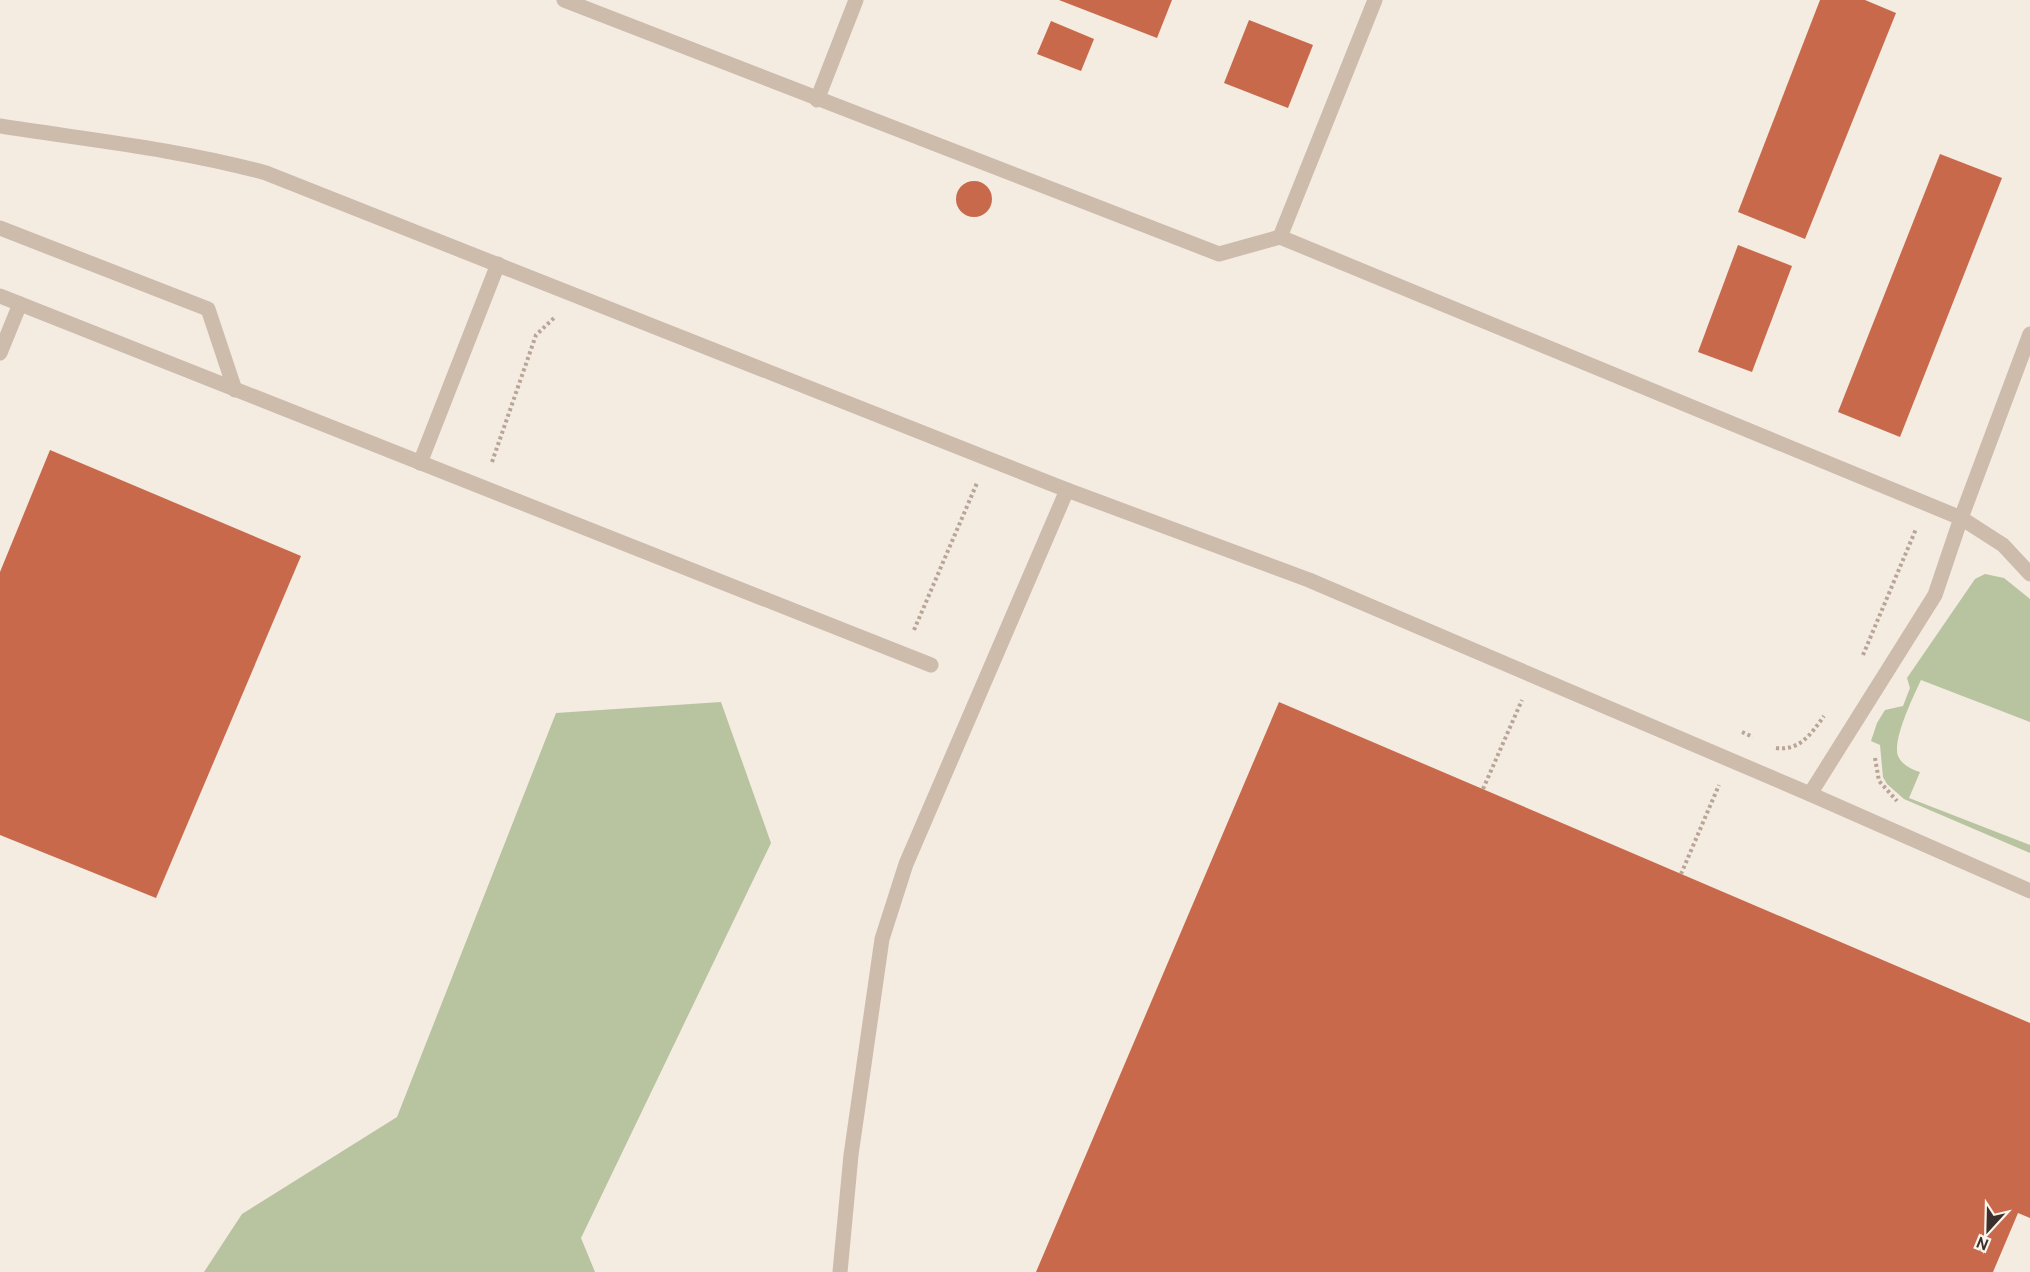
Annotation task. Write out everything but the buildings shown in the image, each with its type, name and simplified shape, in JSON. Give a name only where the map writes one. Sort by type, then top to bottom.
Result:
[{"type":"lane","points":[[564,0],[1219,254],[1280,237],[1961,518],[2003,545],[2030,574]]},
{"type":"lane","points":[[817,100],[856,0]]},
{"type":"lane","points":[[1280,237],[1375,0]]},
{"type":"lane","points":[[0,126],[172,151],[220,160],[266,173],[1067,490],[1309,580],[1810,794],[2030,891]]},
{"type":"lane","points":[[0,228],[208,309],[236,390]]},
{"type":"lane","points":[[420,463],[498,264]]},
{"type":"lane","points":[[0,296],[931,665]]},
{"type":"lane","points":[[0,353],[20,304]]},
{"type":"lane","points":[[1810,794],[1935,595],[1961,518],[2030,334]]},
{"type":"lane","points":[[840,1272],[851,1155],[882,939],[906,864],[1067,490]]},
{"type":"path","points":[[489,469],[536,335],[558,315]]},
{"type":"path","points":[[911,638],[979,476]]},
{"type":"path","points":[[1862,657],[1926,503]]},
{"type":"path","points":[[1769,745],[1778,749],[1796,747],[1826,713]]},
{"type":"path","points":[[1483,789],[1515,716]]},
{"type":"path","points":[[1742,732],[1760,741]]},
{"type":"path","points":[[1875,758],[1879,780],[1901,806]]},
{"type":"path","points":[[1681,874],[1719,785]]},
{"type":"green space","points":[[1985,574],[2004,578],[2030,599],[2030,722],[1921,680],[1901,729],[1898,739],[1898,756],[1907,766],[1920,772],[1909,798],[2030,845],[2030,853],[1904,799],[1887,784],[1883,777],[1880,745],[1871,741],[1877,723],[1885,710],[1903,706],[1910,688],[1907,678],[1975,579]]},
{"type":"green space","points":[[721,702],[771,843],[581,1238],[595,1272],[204,1272],[242,1214],[397,1117],[556,713]]}]
